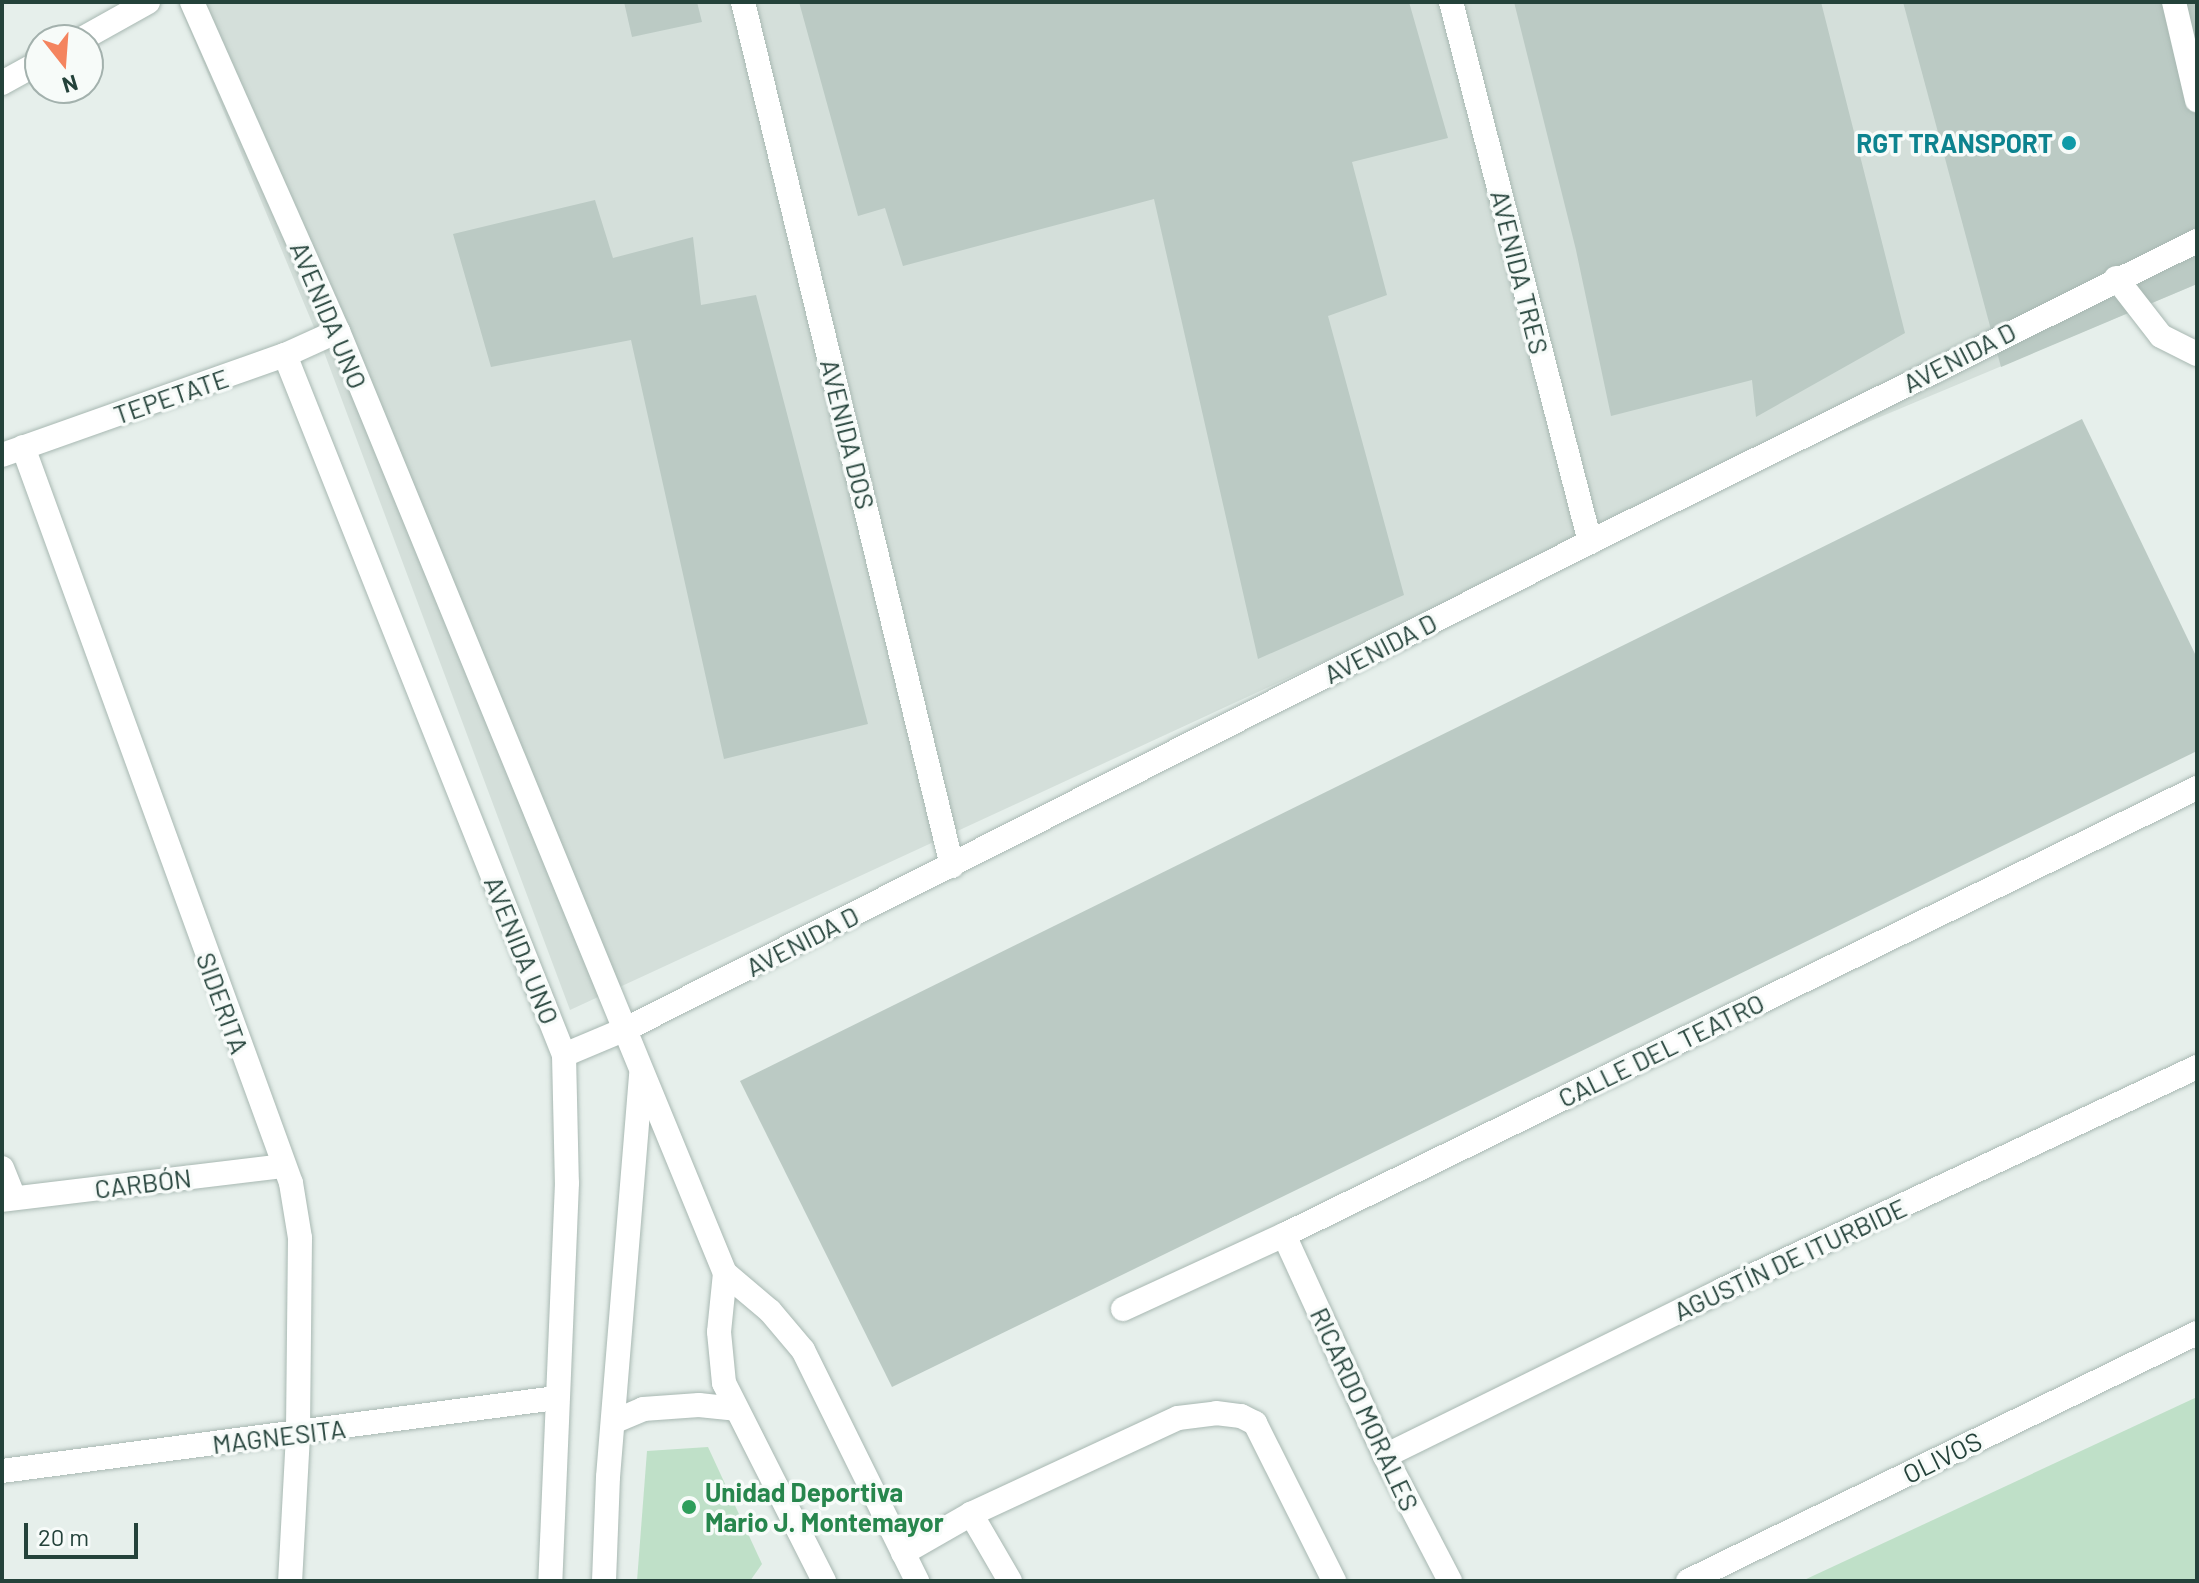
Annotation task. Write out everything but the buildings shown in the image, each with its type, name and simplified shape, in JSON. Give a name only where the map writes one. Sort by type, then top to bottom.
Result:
[{"type":"street","points":[[104,27],[148,2]]},
{"type":"street","name":"AVENIDA UNO","points":[[192,2],[338,331],[725,1273]]},
{"type":"street","name":"AVENIDA DOS","points":[[743,2],[952,866]]},
{"type":"street","name":"AVENIDA TRES","points":[[1451,2],[1590,542]]},
{"type":"street","points":[[2174,2],[2197,100]]},
{"type":"street","points":[[2,83],[24,71]]},
{"type":"street","name":"AVENIDA D","points":[[564,1055],[626,1029],[2116,278],[2197,241]]},
{"type":"street","points":[[2116,278],[2161,336],[2197,354]]},
{"type":"street","name":"TEPETATE","points":[[12,451],[285,355],[338,331]]},
{"type":"street","name":"AVENIDA UNO","points":[[285,355],[564,1055],[567,1183],[550,1581]]},
{"type":"street","name":"SIDERITA","points":[[12,451],[291,1183],[300,1238],[298,1435],[290,1581]]},
{"type":"street","name":"CALLE DEL TEATRO","points":[[1123,1309],[1284,1235],[2197,788]]},
{"type":"street","name":"AGUSTÍN DE ITURBIDE","points":[[1385,1456],[1722,1290],[2197,1067]]},
{"type":"street","points":[[604,1581],[613,1422],[642,1068]]},
{"type":"street","name":"CARBÓN","points":[[8,1199],[283,1166]]},
{"type":"street","points":[[2,1168],[8,1199]]},
{"type":"street","name":"RICARDO MORALES","points":[[1284,1235],[1385,1456],[1450,1581]]},
{"type":"street","points":[[725,1273],[719,1332],[724,1383],[824,1581]]},
{"type":"street","points":[[725,1273],[770,1311],[803,1350],[917,1581]]},
{"type":"street","name":"OLIVOS","points":[[1688,1581],[2197,1333]]},
{"type":"street","name":"MAGNESITA","points":[[2,1471],[298,1435],[556,1398]]},
{"type":"street","points":[[613,1422],[643,1409],[699,1405],[736,1409]]},
{"type":"street","points":[[903,1553],[971,1514],[1178,1418],[1216,1413],[1241,1416],[1255,1423],[1334,1581]]},
{"type":"street","points":[[971,1514],[1010,1581]]},
{"type":"shaded area","points":[[178,2],[2197,2],[2197,284],[1587,540],[570,1010],[321,344]]},
{"type":"green space","points":[[2197,1397],[2197,1581],[1802,1581]]},
{"type":"green space","name":"Unidad Deportiva Mario J. Montemayor","points":[[708,1447],[762,1564],[750,1581],[637,1581],[647,1451]]},
{"type":"place","name":"RGT TRANSPORT","points":[[2069,143]]},
{"type":"place","name":"Unidad Deportiva Mario J. Montemayor","points":[[689,1507]]}]
